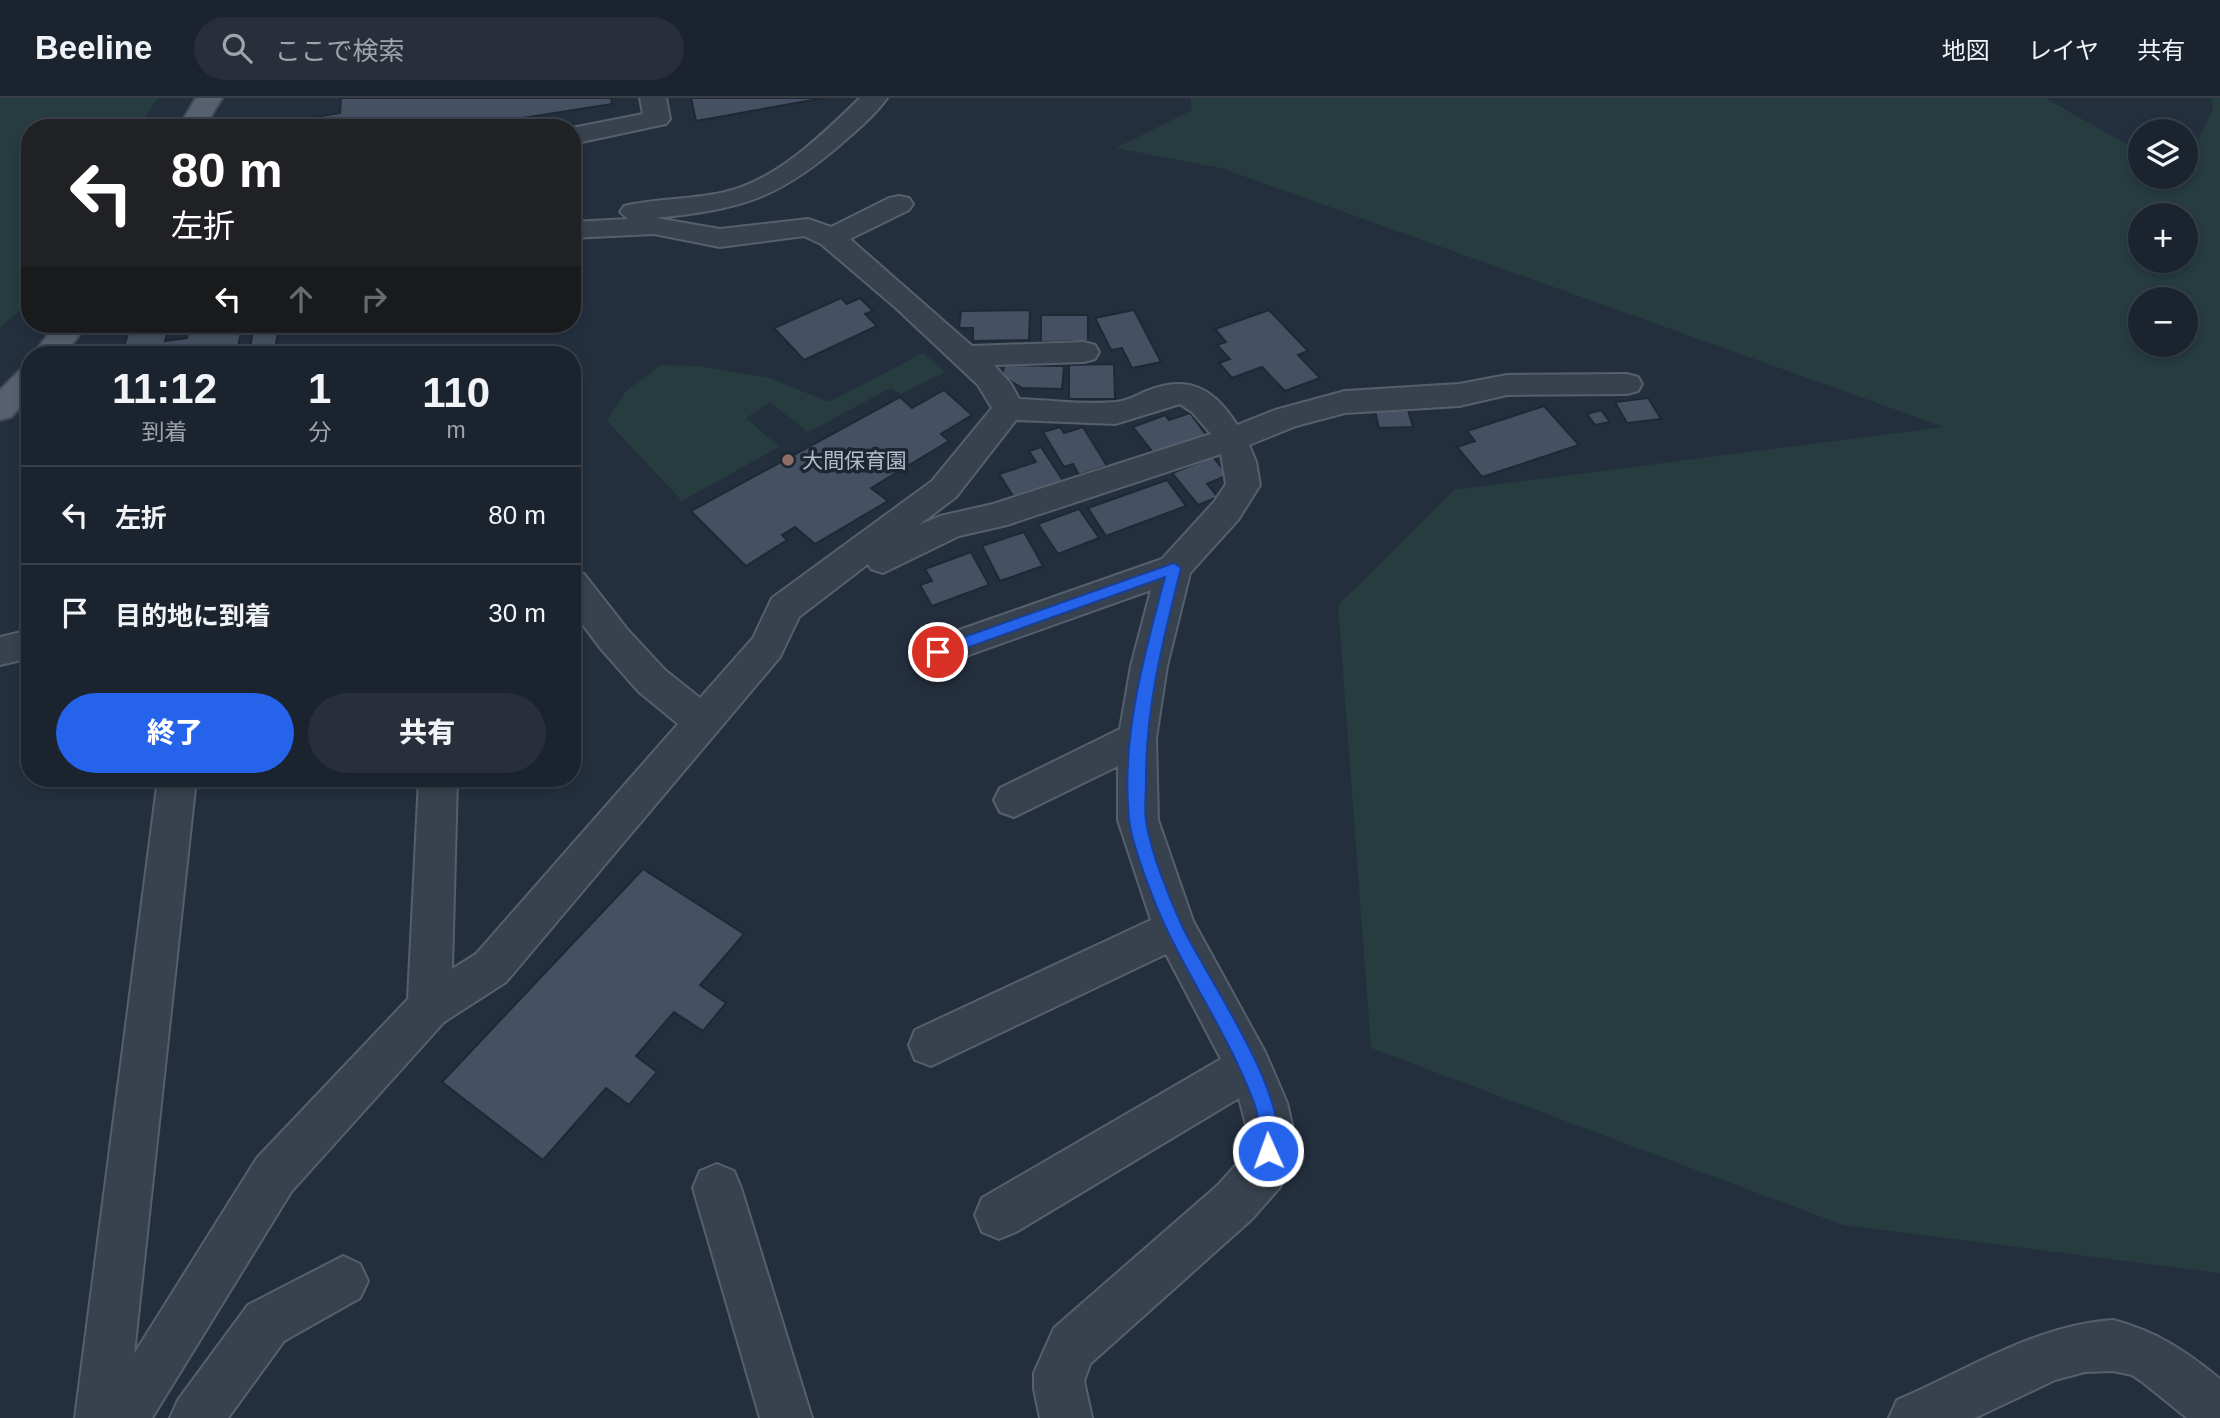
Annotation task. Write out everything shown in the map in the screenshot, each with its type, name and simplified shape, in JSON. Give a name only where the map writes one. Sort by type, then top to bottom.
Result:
[{"type":"main road","points":[[196,119],[209,98]]},
{"type":"main road","points":[[0,410],[21,387]]},
{"type":"street","points":[[581,134],[657,119],[653,98]]},
{"type":"street","points":[[581,218],[738,197],[758,190],[813,154],[874,98]]},
{"type":"street","points":[[831,239],[899,204]]},
{"type":"street","points":[[581,230],[654,226],[720,238],[808,227],[831,239],[906,302],[1000,391],[1008,409]]},
{"type":"street","points":[[962,356],[1084,352]]},
{"type":"street","points":[[123,1418],[274,1175],[429,1007],[491,968],[767,647],[796,621],[900,548],[952,526],[995,516],[1228,440],[1286,418],[1345,402],[1459,395],[1530,384],[1627,384]]},
{"type":"street","points":[[938,652],[1174,568],[1226,511],[1243,485],[1240,461],[1228,440],[1202,401],[1189,393],[1170,394],[1152,403],[1119,413],[1008,409]]},
{"type":"street","points":[[767,647],[785,608],[944,489],[1008,409]]},
{"type":"street","points":[[1066,1418],[1057,1386],[1061,1362],[1072,1346],[1235,1202],[1263,1170],[1268,1151],[1269,1125],[1264,1103],[1249,1067],[1175,929],[1154,874],[1138,820],[1137,738],[1149,666],[1174,568]]},
{"type":"street","points":[[581,595],[614,639],[652,681],[703,722]]},
{"type":"street","points":[[0,651],[21,646]]},
{"type":"street","points":[[1014,800],[1137,738]]},
{"type":"street","points":[[101,1418],[176,787]]},
{"type":"street","points":[[429,1007],[438,787]]},
{"type":"street","points":[[931,1045],[1175,929]]},
{"type":"street","points":[[999,1215],[1249,1067]]},
{"type":"street","points":[[717,1188],[786,1418]]},
{"type":"street","points":[[196,1418],[266,1323],[343,1281]]},
{"type":"street","points":[[1915,1418],[2017,1370],[2086,1345],[2110,1344],[2139,1352],[2220,1412]]},
{"type":"green space","points":[[0,98],[158,98],[144,119],[21,119],[21,308],[0,327]]},
{"type":"green space","points":[[1190,98],[2045,98],[2128,145],[2128,189],[2198,189],[2198,140],[2213,108],[2211,98],[2220,98],[2220,1273],[1843,1225],[1371,1048],[1338,605],[1454,490],[1944,427],[1221,168],[1116,148],[1192,110]]},
{"type":"green space","points":[[923,353],[945,372],[901,394],[891,388],[808,432],[770,402],[746,418],[779,447],[682,501],[607,421],[626,391],[661,365],[699,366],[769,378],[829,402]]},
{"type":"building","points":[[341,98],[611,98],[612,104],[516,119],[304,119],[340,113]]},
{"type":"building","points":[[691,98],[824,98],[696,121]]},
{"type":"building","points":[[841,298],[847,304],[860,298],[873,311],[865,314],[877,326],[804,360],[774,328]]},
{"type":"building","points":[[1030,310],[1029,340],[973,341],[973,328],[959,328],[961,311]]},
{"type":"building","points":[[1134,310],[1161,362],[1132,368],[1122,348],[1111,350],[1095,318]]},
{"type":"building","points":[[1269,310],[1308,351],[1298,355],[1320,378],[1285,391],[1262,367],[1232,378],[1219,363],[1230,359],[1217,345],[1226,342],[1215,329]]},
{"type":"building","points":[[1041,315],[1088,315],[1088,341],[1041,342]]},
{"type":"building","points":[[128,333],[167,333],[165,341],[187,338],[188,333],[241,333],[238,346],[124,346]]},
{"type":"building","points":[[252,333],[278,333],[276,346],[250,346]]},
{"type":"building","points":[[1114,364],[1115,399],[1069,399],[1069,365]]},
{"type":"building","points":[[1004,365],[1064,366],[1062,389],[1022,388],[1002,376]]},
{"type":"building","points":[[944,390],[972,415],[941,434],[949,441],[871,488],[888,501],[815,544],[795,527],[782,535],[787,540],[746,566],[691,511],[900,397],[912,408]]},
{"type":"building","points":[[1648,398],[1661,419],[1627,423],[1615,402]]},
{"type":"building","points":[[1544,406],[1579,445],[1482,477],[1457,447],[1475,441],[1467,431]]},
{"type":"building","points":[[1408,410],[1413,427],[1379,428],[1375,411]]},
{"type":"building","points":[[1601,410],[1610,422],[1595,425],[1587,414]]},
{"type":"building","points":[[1190,413],[1207,436],[1155,455],[1133,427],[1165,415],[1169,420]]},
{"type":"building","points":[[1060,427],[1064,433],[1083,427],[1107,466],[1079,475],[1073,464],[1064,467],[1043,432]]},
{"type":"building","points":[[1041,447],[1064,482],[1015,499],[999,474],[1036,462],[1029,451]]},
{"type":"building","points":[[1213,457],[1228,475],[1207,484],[1218,497],[1198,505],[1172,473]]},
{"type":"building","points":[[1167,480],[1186,506],[1106,536],[1088,508]]},
{"type":"building","points":[[1079,509],[1099,538],[1058,554],[1038,524]]},
{"type":"building","points":[[1024,532],[1043,566],[1000,581],[982,546]]},
{"type":"building","points":[[971,552],[989,585],[932,606],[920,585],[932,581],[925,569]]},
{"type":"building","points":[[643,869],[744,934],[700,985],[726,1003],[703,1031],[674,1012],[636,1056],[657,1072],[629,1105],[606,1088],[543,1160],[442,1082]]},
{"type":"place","name":"大間保育園","points":[[788,460]]},
{"type":"route","points":[[938,652],[1174,568],[1149,666],[1137,738],[1138,820],[1154,874],[1175,929],[1249,1067],[1264,1103],[1269,1125],[1268,1151]]}]
